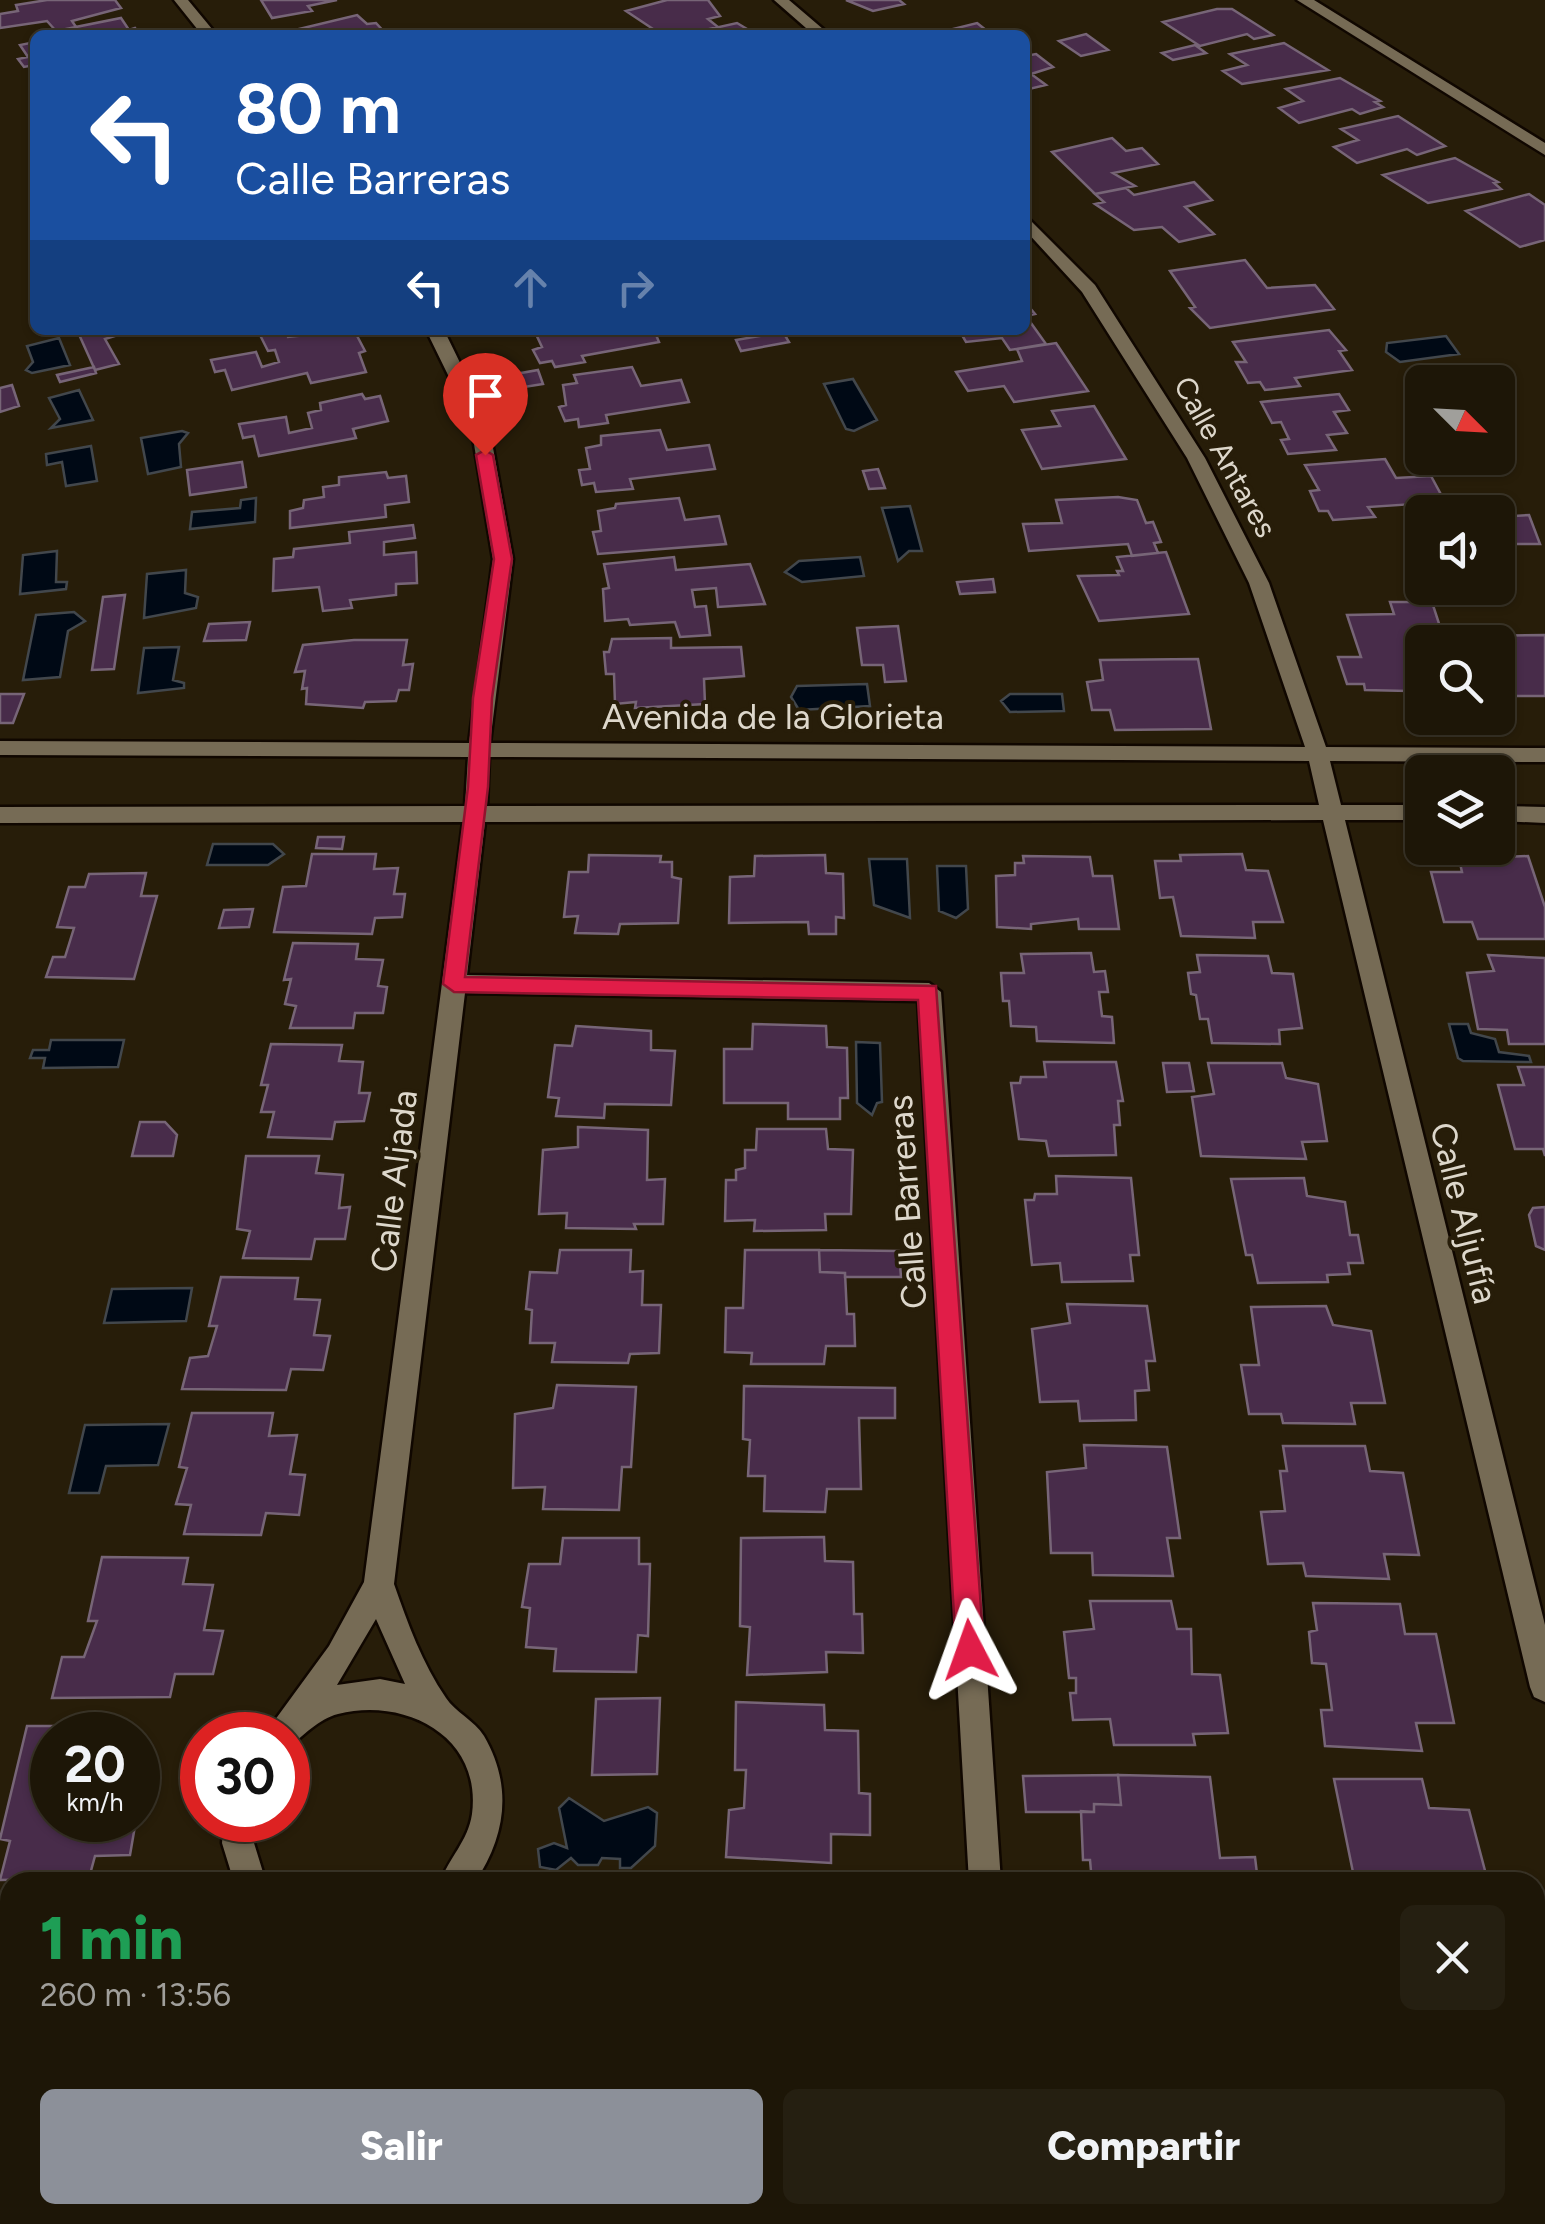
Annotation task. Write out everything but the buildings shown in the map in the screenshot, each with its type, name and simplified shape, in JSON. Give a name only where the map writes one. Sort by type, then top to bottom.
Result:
[{"type":"street","points":[[180,0],[206,30]]},
{"type":"street","points":[[782,0],[818,30]]},
{"type":"street","points":[[1304,0],[1545,150]]},
{"type":"street","name":"Calle Antares","points":[[1030,225],[1089,289],[1196,458],[1259,583],[1318,754]]},
{"type":"street","name":"Calle Aljada","points":[[380,1584],[475,816],[482,750],[482,698],[503,559],[479,420],[437,335]]},
{"type":"street","name":"Avenida de la Glorieta","points":[[0,748],[1545,756]]},
{"type":"street","name":"Calle Aljufía","points":[[1318,754],[1328,810],[1545,1687]]},
{"type":"street","points":[[0,815],[1405,812]]},
{"type":"street","points":[[1515,814],[1545,815]]},
{"type":"street","name":"Calle Barreras","points":[[454,984],[929,992],[984,1872]]},
{"type":"street","points":[[380,1584],[400,1645],[434,1706]]},
{"type":"street","points":[[298,1712],[340,1656],[380,1584]]},
{"type":"street","points":[[310,1712],[321,1704],[362,1693],[399,1693],[434,1706],[462,1728],[481,1760],[487,1798],[482,1837],[462,1872]]},
{"type":"street","points":[[238,1842],[247,1872]]},
{"type":"shaded area","points":[[1446,336],[1459,354],[1400,362],[1386,352],[1387,343]]},
{"type":"shaded area","points":[[59,338],[70,365],[32,373],[26,370],[33,362],[27,346]]},
{"type":"shaded area","points":[[853,379],[877,420],[854,431],[846,429],[824,384]]},
{"type":"shaded area","points":[[79,390],[93,420],[51,428],[60,419],[49,398]]},
{"type":"shaded area","points":[[188,433],[179,444],[181,467],[148,474],[141,438]]},
{"type":"shaded area","points":[[91,446],[97,481],[66,486],[62,462],[47,465],[46,454]]},
{"type":"shaded area","points":[[256,498],[255,522],[190,529],[192,512],[240,508],[241,500]]},
{"type":"shaded area","points":[[910,506],[922,551],[909,551],[898,561],[882,508]]},
{"type":"shaded area","points":[[57,551],[56,582],[67,582],[66,589],[20,594],[23,555]]},
{"type":"shaded area","points":[[860,557],[864,576],[802,582],[785,572],[799,561]]},
{"type":"shaded area","points":[[186,570],[185,593],[198,597],[196,608],[144,618],[147,574]]},
{"type":"shaded area","points":[[74,612],[85,621],[68,631],[60,677],[23,680],[36,615]]},
{"type":"shaded area","points":[[179,647],[173,680],[184,683],[184,688],[138,693],[144,648]]},
{"type":"shaded area","points":[[867,684],[870,706],[799,710],[791,697],[797,686]]},
{"type":"shaded area","points":[[1010,694],[1062,694],[1064,711],[1010,712],[1001,701]]},
{"type":"shaded area","points":[[213,844],[273,844],[284,854],[268,865],[207,865]]},
{"type":"shaded area","points":[[869,859],[907,859],[910,918],[874,905]]},
{"type":"shaded area","points":[[937,866],[966,866],[968,909],[956,918],[939,911]]},
{"type":"shaded area","points":[[1449,1024],[1468,1024],[1471,1033],[1495,1039],[1499,1052],[1529,1056],[1531,1062],[1463,1061],[1458,1058]]},
{"type":"shaded area","points":[[51,1040],[124,1040],[118,1067],[43,1068],[45,1058],[30,1058],[33,1050],[49,1050]]},
{"type":"shaded area","points":[[856,1042],[880,1043],[882,1102],[877,1103],[872,1115],[857,1103]]},
{"type":"shaded area","points":[[192,1288],[186,1321],[104,1323],[112,1289]]},
{"type":"shaded area","points":[[169,1424],[158,1465],[106,1466],[99,1493],[69,1493],[85,1425]]},
{"type":"shaded area","points":[[569,1798],[604,1821],[648,1807],[657,1813],[655,1846],[631,1868],[620,1868],[620,1859],[602,1858],[598,1865],[578,1865],[571,1858],[556,1870],[540,1867],[538,1849],[554,1843],[567,1848],[559,1808]]},
{"type":"route","points":[[485,455],[503,559],[482,698],[482,750],[454,984],[929,992],[970,1650]]}]
